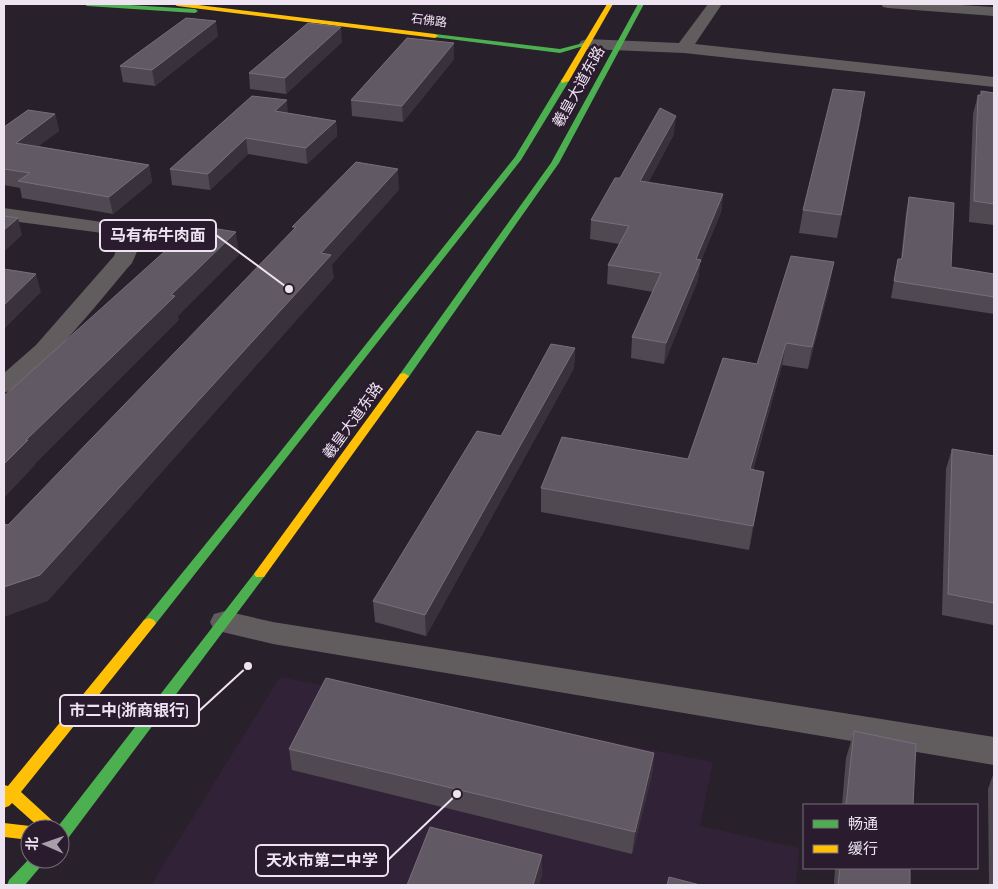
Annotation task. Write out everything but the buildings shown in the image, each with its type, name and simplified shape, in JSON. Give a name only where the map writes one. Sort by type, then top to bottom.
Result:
[{"type":"main road","name":"石佛路","points":[[87,4],[267,16]]},
{"type":"main road","name":"石佛路","points":[[177,4],[560,51],[588,44]]},
{"type":"main road","name":"羲皇大道东路","points":[[6,796],[273,469],[518,158],[588,44],[610,4]]},
{"type":"main road","name":"羲皇大道东路","points":[[70,823],[225,622],[466,291],[555,163],[642,4]]},
{"type":"main road","points":[[6,796],[37,819]]},
{"type":"main road","points":[[4,830],[20,832]]},
{"type":"main road","points":[[15,885],[30,869]]},
{"type":"street","points":[[684,48],[715,4]]},
{"type":"street","points":[[888,4],[994,12]]},
{"type":"street","points":[[588,44],[684,48],[994,82]]},
{"type":"street","points":[[4,214],[104,227],[124,237],[128,247],[124,258],[44,350],[4,386]]},
{"type":"street","points":[[225,622],[273,633],[994,752]]},
{"type":"shaded area","points":[[280,677],[713,762],[700,826],[799,848],[796,885],[151,885]]},
{"type":"traffic: fast","points":[[87,4],[195,11]]},
{"type":"traffic: fast","points":[[404,376],[555,163],[641,4]]},
{"type":"traffic: fast","points":[[435,36],[560,51],[587,44]]},
{"type":"traffic: fast","points":[[149,623],[518,158],[565,81]]},
{"type":"traffic: fast","points":[[70,823],[260,574]]},
{"type":"traffic: fast","points":[[15,885],[30,869]]},
{"type":"traffic: slow","points":[[177,4],[435,36]]},
{"type":"traffic: slow","points":[[565,81],[610,4]]},
{"type":"traffic: slow","points":[[260,574],[404,376]]},
{"type":"traffic: slow","points":[[4,802],[149,623]]},
{"type":"traffic: slow","points":[[4,791],[12,793],[40,819]]},
{"type":"traffic: slow","points":[[4,830],[20,832]]},
{"type":"place","name":"马有布牛肉面","points":[[289,289]]},
{"type":"place","name":"市二中(浙商银行)","points":[[248,666]]},
{"type":"place","name":"天水市第二中学","points":[[457,794]]}]
